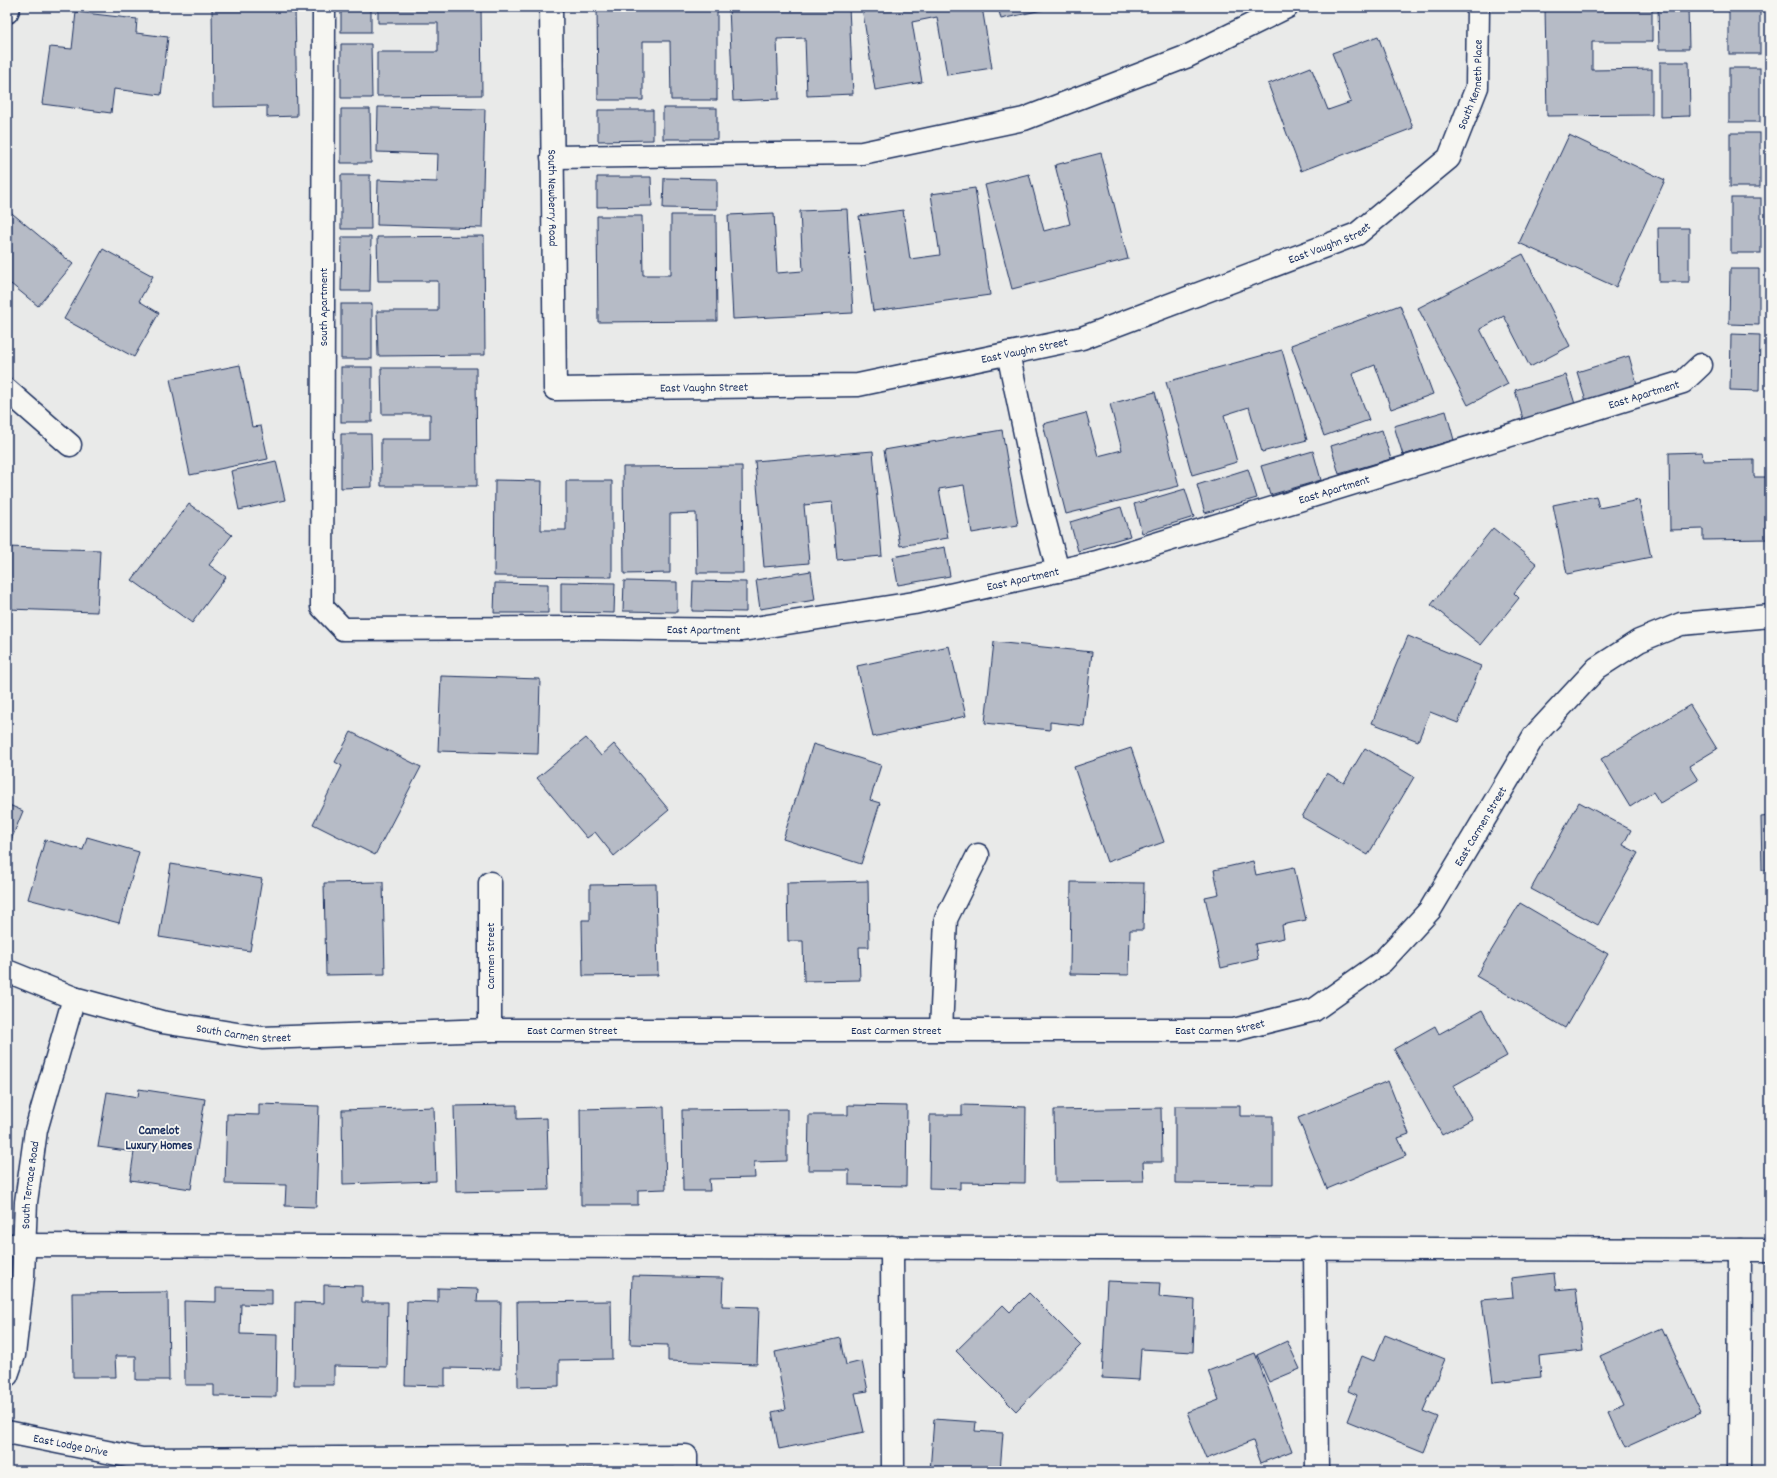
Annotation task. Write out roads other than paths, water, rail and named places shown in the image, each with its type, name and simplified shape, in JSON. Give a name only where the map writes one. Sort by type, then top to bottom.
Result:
[{"type":"street","points":[[7,12],[9,7]]},
{"type":"street","name":"South Apartment","points":[[322,607],[324,7]]},
{"type":"street","name":"South Newberry Road","points":[[551,7],[555,389]]},
{"type":"street","points":[[552,156],[862,153],[1024,119],[1188,56],[1287,7]]},
{"type":"street","name":"South Kenneth Place","points":[[1449,158],[1477,87],[1478,7]]},
{"type":"street","name":"East Vaughn Street","points":[[555,389],[858,385],[1082,338],[1358,234],[1449,158]]},
{"type":"street","points":[[1008,353],[1039,500],[1058,571]]},
{"type":"street","name":"East Apartment","points":[[322,607],[343,629],[587,628],[742,630],[914,603],[1097,562],[1683,382],[1701,365]]},
{"type":"street","points":[[7,390],[70,445]]},
{"type":"street","name":"East Carmen Street","points":[[490,1030],[1234,1030],[1314,1010],[1382,962],[1430,910],[1534,736],[1597,668],[1639,641],[1681,624],[1770,616]]},
{"type":"street","points":[[942,1030],[946,919],[978,855]]},
{"type":"street","name":"Carmen Street","points":[[490,883],[490,1030]]},
{"type":"street","name":"South Carmen Street","points":[[7,972],[74,998],[162,1022],[262,1038],[490,1030]]},
{"type":"street","name":"South Terrace Road","points":[[7,1375],[14,1354],[23,1277],[16,1245],[26,1202],[36,1130],[74,998]]},
{"type":"street","points":[[16,1245],[1315,1247],[1770,1250]]},
{"type":"street","points":[[892,1247],[893,1471]]},
{"type":"street","points":[[1315,1247],[1317,1471]]},
{"type":"street","points":[[1739,1471],[1740,1250]]},
{"type":"street","name":"East Lodge Drive","points":[[7,1432],[142,1460],[686,1464]]},
{"type":"district","name":"Camelot Luxury Homes","points":[[159,1136]]}]
